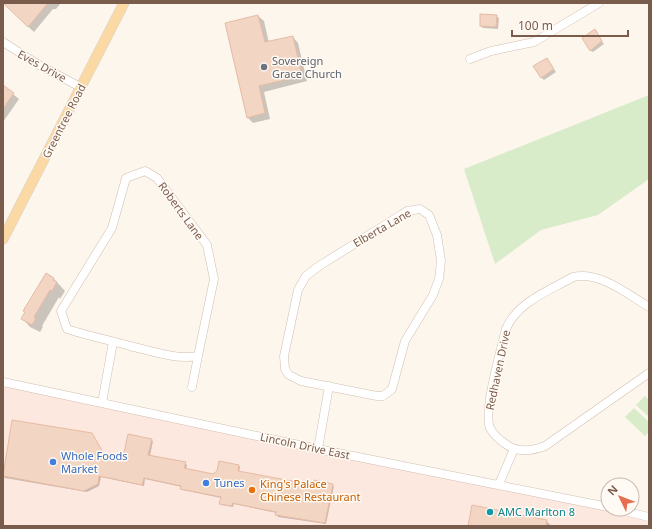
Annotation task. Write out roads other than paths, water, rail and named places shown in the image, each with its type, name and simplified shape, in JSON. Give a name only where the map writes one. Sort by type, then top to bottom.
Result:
[{"type":"main road","name":"Greentree Road","points":[[3,239],[82,88],[124,3]]},
{"type":"street","points":[[470,59],[491,51],[534,42],[599,3]]},
{"type":"street","name":"Eves Drive","points":[[3,42],[33,62],[82,88]]},
{"type":"street","name":"Roberts Lane","points":[[145,171],[157,178],[207,245],[214,279],[198,356],[188,358],[171,356],[67,329],[61,311],[112,228],[126,178],[145,171]]},
{"type":"street","name":"Elberta Lane","points":[[414,210],[425,211],[432,221],[439,244],[441,261],[439,279],[433,295],[405,341],[392,389],[383,396],[377,396],[329,386],[295,378],[285,370],[284,356],[301,282],[319,266],[401,215],[414,210]]},
{"type":"street","name":"Redhaven Drive","points":[[514,449],[494,435],[490,427],[488,410],[506,329],[509,322],[520,308],[573,277],[579,276],[599,278],[649,307]]},
{"type":"street","points":[[102,403],[113,342]]},
{"type":"street","points":[[192,387],[198,356]]},
{"type":"street","points":[[499,484],[514,449],[536,450],[545,446],[649,373]]},
{"type":"street","name":"Lincoln Drive East","points":[[3,382],[318,449],[600,505]]},
{"type":"street","points":[[318,449],[329,386]]},
{"type":"place","name":"Sovereign Grace Church","points":[[264,67]]},
{"type":"place","name":"Whole Foods Market","points":[[53,462]]},
{"type":"place","name":"Tunes","points":[[206,483]]},
{"type":"place","name":"King's Palace Chinese Restaurant","points":[[252,490]]},
{"type":"place","name":"AMC Marlton 8","points":[[490,512]]}]
